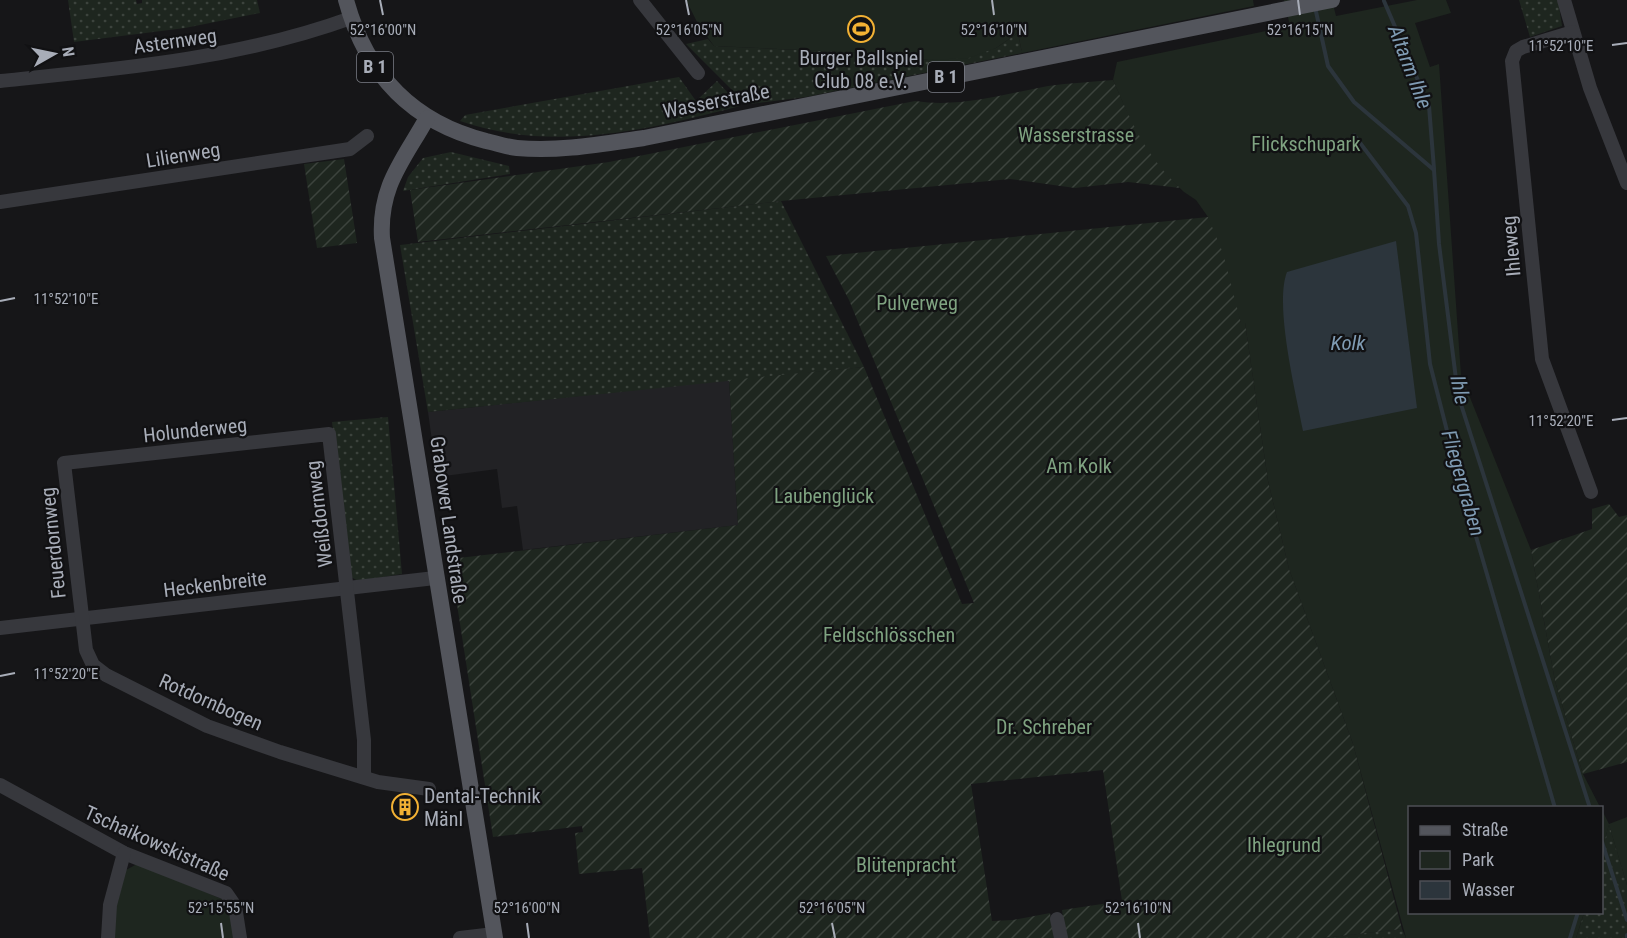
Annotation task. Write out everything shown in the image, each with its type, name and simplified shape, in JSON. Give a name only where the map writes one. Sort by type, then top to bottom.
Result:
[{"type":"main road","name":"B 1","points":[[346,0],[351,18],[375,67],[404,101],[427,118]]},
{"type":"main road","name":"Wasserstraße","points":[[427,118],[459,133],[515,148],[589,146],[1332,0]]},
{"type":"main road","name":"Grabower Landstraße","points":[[427,118],[391,179],[384,199],[381,224],[435,578],[495,936]]},
{"type":"street","points":[[640,0],[698,73]]},
{"type":"street","points":[[1564,0],[1590,88],[1627,183]]},
{"type":"street","name":"Asternweg","points":[[0,81],[134,67],[248,50],[351,18]]},
{"type":"street","name":"Ihleweg","points":[[1573,32],[1523,47],[1516,51],[1512,61],[1542,359],[1591,492]]},
{"type":"street","name":"Lilienweg","points":[[0,202],[351,150],[367,136]]},
{"type":"street","name":"Holunderweg","points":[[64,464],[329,434]]},
{"type":"street","name":"Weißdornweg","points":[[329,434],[347,589]]},
{"type":"street","name":"Feuerdornweg","points":[[64,464],[81,619]]},
{"type":"street","name":"Heckenbreite","points":[[0,628],[435,578]]},
{"type":"street","points":[[347,589],[364,740],[364,777]]},
{"type":"street","name":"Rotdornbogen","points":[[81,619],[88,657],[93,665],[106,675],[207,726],[280,752],[364,777],[429,789]]},
{"type":"street","name":"Tschaikowskistraße","points":[[0,785],[124,853],[226,893],[236,906],[240,938]]},
{"type":"street","points":[[108,938],[110,905],[124,853]]},
{"type":"street","points":[[1057,919],[1061,938]]},
{"type":"street","points":[[460,938],[495,936]]},
{"type":"shaded area","points":[[729,380],[738,525],[523,550],[517,506],[502,508],[497,469],[437,477],[428,412]]},
{"type":"green space","points":[[68,0],[136,0],[137,4],[142,3],[142,0],[257,0],[260,13],[185,28],[74,42]]},
{"type":"green space","name":"Burger Ballspiel Club 08 e.V.","points":[[686,0],[1253,0],[1254,6],[1022,53],[1018,33],[996,48],[969,58],[929,60],[864,53],[714,46],[698,24]]},
{"type":"green space","name":"Flickschupark","points":[[1284,0],[1332,0],[1336,16],[1417,0],[1446,0],[1451,13],[1415,23],[1430,67],[1439,64],[1461,375],[1531,550],[1555,681],[1583,774],[1599,806],[1408,806],[1408,914],[1584,914],[1576,938],[1406,938],[1353,744],[1289,569],[1268,481],[1245,323],[1241,323],[1208,217],[1196,200],[1162,171],[1139,140],[1113,80],[1117,62],[1290,26]]},
{"type":"green space","points":[[1519,0],[1558,0],[1562,26],[1530,37]]},
{"type":"green space","points":[[1018,33],[1022,53],[806,97],[749,104],[747,97],[740,98],[686,44],[708,39],[714,46],[864,53],[929,60],[996,48]]},
{"type":"green space","points":[[679,77],[696,101],[717,81],[740,106],[635,130],[565,137],[530,136],[495,131],[460,121],[465,115]]},
{"type":"green space","name":"Wasserstrasse","points":[[1113,80],[1133,125],[1148,150],[1180,188],[1128,182],[1075,188],[1010,179],[781,201],[418,242],[410,190],[609,162],[915,101],[949,103],[1048,86]]},
{"type":"green space","points":[[451,152],[509,166],[510,174],[403,191],[408,177],[423,158]]},
{"type":"green space","points":[[344,159],[357,243],[317,248],[304,164]]},
{"type":"green space","points":[[781,201],[864,367],[428,412],[400,245]]},
{"type":"green space","points":[[1208,217],[1223,253],[1241,323],[1245,323],[1268,481],[1289,569],[1353,744],[1402,929],[1322,938],[1066,938],[1062,910],[1122,901],[1103,770],[971,784],[992,921],[1013,920],[1050,913],[1054,938],[650,938],[642,868],[579,874],[575,833],[583,832],[582,826],[493,837],[450,559],[738,525],[729,380],[864,367],[962,604],[974,603],[849,300],[826,256]]},
{"type":"green space","points":[[388,417],[402,574],[358,581],[351,577],[332,422]]},
{"type":"green space","points":[[1609,504],[1619,517],[1627,515],[1627,762],[1583,774],[1555,681],[1531,550],[1592,529],[1592,509]]},
{"type":"green space","points":[[1603,812],[1609,824],[1627,817],[1627,885],[1609,825],[1603,846]]},
{"type":"green space","points":[[1609,824],[1627,885],[1627,938],[1576,938],[1584,914],[1603,914],[1603,845]]},
{"type":"green space","points":[[137,864],[227,901],[235,938],[114,938],[113,919],[126,870]]},
{"type":"green space","points":[[1402,929],[1406,938],[1322,938]]},
{"type":"water","name":"Kolk","points":[[1396,241],[1417,408],[1303,431],[1291,373],[1285,327],[1283,306],[1287,272]]},
{"type":"waterway","name":"Altarm Ihle","points":[[1384,1],[1429,106],[1434,169]]},
{"type":"waterway","name":"Ihle","points":[[1315,7],[1328,66],[1354,102],[1434,170],[1439,244],[1458,395],[1589,806]]},
{"type":"waterway","name":"Fliegergraben","points":[[1354,135],[1408,206],[1416,233],[1430,364],[1459,478],[1554,806]]},
{"type":"waterway","name":"Ihle","points":[[1603,845],[1627,920]]},
{"type":"waterway","name":"Fliegergraben","points":[[1570,938],[1577,914]]},
{"type":"place","name":"Burger Ballspiel Club 08 e.V.","points":[[861,29]]},
{"type":"place","name":"Dental-Technik Mänl","points":[[405,807]]},
{"type":"park label","name":"Pulverweg","points":[[917,303]]},
{"type":"park label","name":"Am Kolk","points":[[1079,466]]},
{"type":"park label","name":"Laubenglück","points":[[824,496]]},
{"type":"park label","name":"Feldschlösschen","points":[[889,635]]},
{"type":"park label","name":"Dr. Schreber","points":[[1044,727]]},
{"type":"park label","name":"Ihlegrund","points":[[1284,845]]},
{"type":"park label","name":"Blütenpracht","points":[[906,865]]}]
